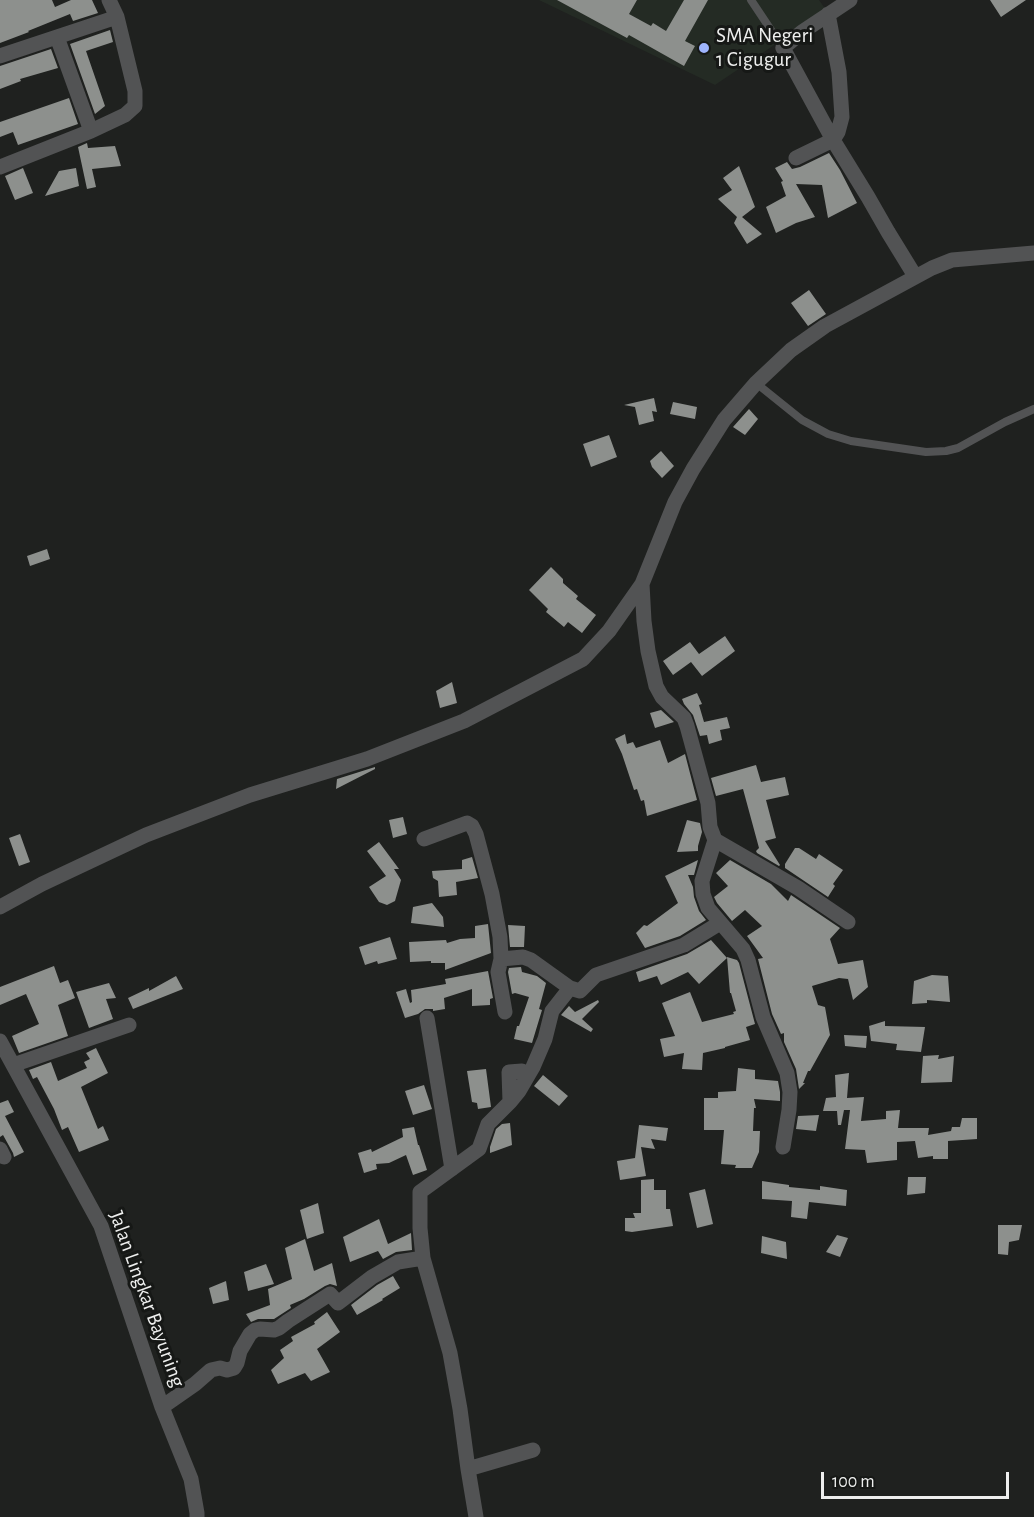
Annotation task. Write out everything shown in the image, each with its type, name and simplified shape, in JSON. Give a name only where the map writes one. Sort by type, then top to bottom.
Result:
[{"type":"street","points":[[0,167],[91,131],[124,116],[135,106],[135,92],[117,17],[110,0]]},
{"type":"street","points":[[850,0],[802,32],[783,48],[833,140],[915,276]]},
{"type":"street","points":[[796,158],[833,140],[842,117],[839,72],[828,14]]},
{"type":"street","points":[[0,56],[117,17]]},
{"type":"street","points":[[57,37],[91,131]]},
{"type":"street","points":[[0,907],[42,884],[146,836],[250,795],[368,759],[464,721],[583,659],[609,631],[642,584],[675,502],[724,420],[756,383],[791,350],[825,326],[915,276],[952,260],[1034,253]]},
{"type":"street","points":[[642,584],[648,651],[656,686],[662,697],[684,718],[708,803],[710,827],[715,840],[702,881],[703,894],[708,908],[743,949],[763,1017],[787,1073],[790,1092],[783,1148]]},
{"type":"street","points":[[424,839],[466,823],[472,826],[476,834],[492,894],[500,936],[501,959],[498,972],[505,1012]]},
{"type":"street","points":[[715,840],[798,888],[848,922]]},
{"type":"street","points":[[501,959],[519,956],[531,960],[570,988],[580,991],[596,975],[684,945],[720,923]]},
{"type":"street","points":[[476,1517],[450,1353],[423,1258],[420,1192],[479,1149],[488,1124],[519,1091],[533,1066],[552,1011],[570,988]]},
{"type":"street","points":[[427,1018],[452,1169]]},
{"type":"street","points":[[13,1065],[129,1025]]},
{"type":"street","name":"Jalan Lingkar Bayuning","points":[[0,1041],[101,1226],[162,1407],[191,1479],[197,1515]]},
{"type":"street","points":[[510,1102],[509,1072],[522,1071]]},
{"type":"street","points":[[162,1407],[211,1370],[234,1368],[240,1351],[255,1330],[279,1328],[330,1294],[338,1303],[372,1276],[398,1262],[423,1258]]},
{"type":"street","points":[[468,1469],[533,1450]]},
{"type":"lane","points":[[751,0],[783,48]]},
{"type":"lane","points":[[756,383],[802,420],[828,434],[851,441],[926,452],[958,448],[1034,409]]},
{"type":"shaded area","name":"SMA Negeri 1 Cigugur","points":[[539,0],[819,0],[826,10],[715,85]]},
{"type":"building","points":[[0,0],[52,0],[55,7],[71,0],[92,0],[98,13],[73,21],[70,14],[0,43]]},
{"type":"building","points":[[557,0],[637,0],[629,14],[651,26],[653,23],[666,31],[684,0],[708,0],[685,41],[695,46],[684,66],[629,35],[627,38]]},
{"type":"building","points":[[990,0],[1026,0],[1001,17]]},
{"type":"building","points":[[110,30],[113,42],[86,51],[105,106],[95,114],[70,44]]},
{"type":"building","points":[[51,49],[58,68],[20,79],[21,81],[0,89],[0,66]]},
{"type":"building","points":[[69,98],[78,124],[18,145],[13,132],[0,137],[0,122]]},
{"type":"building","points":[[87,143],[88,148],[115,146],[121,166],[92,169],[96,187],[87,189],[78,147]]},
{"type":"building","points":[[829,153],[857,203],[828,218],[822,185],[796,184],[815,217],[776,233],[766,207],[786,196],[781,182],[783,181],[775,168],[787,162],[792,169],[800,167]]},
{"type":"building","points":[[739,166],[755,207],[742,217],[762,234],[747,244],[734,223],[737,217],[718,199],[732,190],[723,178]]},
{"type":"building","points":[[23,168],[33,193],[15,200],[5,176]]},
{"type":"building","points":[[76,168],[79,186],[45,196],[59,171]]},
{"type":"building","points":[[809,290],[826,314],[808,326],[791,303]]},
{"type":"building","points":[[654,398],[657,412],[652,411],[654,421],[639,425],[635,407],[624,405]]},
{"type":"building","points":[[673,402],[697,407],[695,419],[670,414]]},
{"type":"building","points":[[749,409],[758,419],[745,435],[733,427]]},
{"type":"building","points":[[609,435],[617,457],[591,467],[583,444]]},
{"type":"building","points":[[661,451],[674,466],[662,478],[652,467],[650,461]]},
{"type":"building","points":[[47,549],[50,559],[30,566],[27,556]]},
{"type":"building","points":[[551,567],[563,579],[563,583],[578,596],[576,599],[596,615],[582,633],[568,622],[564,627],[546,612],[548,609],[529,590]]},
{"type":"building","points":[[725,636],[735,651],[702,676],[691,662],[673,675],[663,661],[690,642],[699,654]]},
{"type":"building","points":[[452,682],[457,703],[440,708],[436,691]]},
{"type":"building","points":[[697,693],[702,704],[699,705],[704,722],[727,717],[730,728],[720,730],[722,740],[709,744],[707,735],[700,736],[693,715],[682,699]]},
{"type":"building","points":[[661,710],[674,722],[655,728],[650,713]]},
{"type":"building","points":[[625,734],[627,744],[633,742],[636,748],[660,740],[668,763],[685,754],[697,800],[647,816],[644,800],[641,801],[637,789],[634,790],[615,739]]},
{"type":"building","points":[[756,765],[761,782],[785,777],[789,795],[766,800],[776,838],[765,841],[779,866],[756,851],[759,848],[743,789],[716,796],[711,778]]},
{"type":"building","points":[[375,767],[375,769],[336,789],[337,779]]},
{"type":"building","points":[[403,817],[407,834],[393,838],[389,820]]},
{"type":"building","points":[[687,820],[700,823],[702,832],[698,851],[677,852]]},
{"type":"building","points":[[20,834],[30,862],[19,866],[9,838]]},
{"type":"building","points":[[379,842],[399,869],[394,869],[401,880],[395,901],[387,905],[379,902],[369,887],[386,876],[367,851]]},
{"type":"building","points":[[795,848],[799,848],[816,859],[819,854],[843,870],[833,884],[835,886],[828,897],[785,868]]},
{"type":"building","points":[[472,857],[478,878],[456,882],[457,895],[439,897],[438,881],[433,878],[432,871],[462,869],[462,860]]},
{"type":"building","points":[[698,860],[694,875],[688,875],[699,911],[706,920],[680,936],[645,948],[636,933],[644,925],[647,926],[678,903],[665,876]]},
{"type":"building","points":[[730,860],[771,884],[788,901],[791,895],[840,928],[830,939],[838,964],[863,960],[868,987],[853,1000],[848,979],[839,978],[812,986],[818,1005],[825,1007],[830,1035],[808,1071],[803,1083],[805,1083],[799,1089],[796,1069],[784,1042],[784,1033],[781,1034],[772,1014],[758,959],[763,958],[747,936],[762,926],[745,910],[732,921],[714,897],[728,886],[716,873]]},
{"type":"building","points":[[432,903],[443,917],[444,927],[411,923],[413,907]]},
{"type":"building","points":[[488,924],[491,953],[445,970],[445,963],[410,962],[409,942],[446,940],[447,943],[475,938],[475,926]]},
{"type":"building","points":[[508,925],[525,926],[524,947],[510,947]]},
{"type":"building","points":[[390,937],[397,959],[365,965],[359,947]]},
{"type":"building","points":[[711,940],[727,958],[699,984],[688,972],[661,985],[657,976],[639,982],[636,972],[687,954]]},
{"type":"building","points":[[727,957],[739,963],[755,1024],[746,1027],[750,1040],[703,1053],[702,1070],[682,1069],[684,1053],[664,1057],[660,1039],[675,1036],[662,1003],[690,992],[702,1022],[734,1014],[733,1012],[736,1011],[730,993]]},
{"type":"building","points":[[54,966],[60,983],[68,980],[75,998],[58,1005],[68,1036],[19,1053],[12,1036],[39,1024],[26,994],[0,1005],[0,987]]},
{"type":"building","points":[[521,967],[522,972],[537,976],[546,983],[539,1009],[542,1010],[532,1043],[514,1039],[529,997],[512,994],[508,972],[509,968]]},
{"type":"building","points":[[488,971],[493,998],[490,999],[490,1005],[472,1006],[472,989],[444,998],[445,1009],[433,1011],[433,1009],[425,1009],[405,1018],[396,992],[406,989],[410,1003],[412,1002],[411,990],[446,984],[445,979]]},
{"type":"building","points":[[932,975],[948,976],[950,1002],[927,1000],[927,1003],[912,1004],[914,981]]},
{"type":"building","points":[[176,976],[183,989],[133,1009],[128,998],[149,988],[149,991]]},
{"type":"building","points":[[109,983],[116,998],[106,999],[113,1019],[89,1028],[76,992]]},
{"type":"building","points":[[598,1000],[599,1002],[582,1019],[593,1029],[591,1032],[561,1015],[569,1006],[575,1012]]},
{"type":"building","points":[[885,1021],[885,1026],[925,1027],[921,1052],[896,1050],[897,1044],[871,1041],[869,1026]]},
{"type":"building","points":[[844,1035],[867,1036],[866,1048],[845,1046]]},
{"type":"building","points":[[96,1048],[108,1073],[81,1087],[98,1129],[103,1126],[109,1140],[79,1152],[68,1127],[62,1130],[37,1077],[33,1079],[29,1070],[51,1062],[58,1081],[87,1068],[84,1062],[90,1059],[86,1053]]},
{"type":"building","points":[[939,1055],[938,1059],[954,1056],[952,1082],[921,1083],[923,1056]]},
{"type":"building","points":[[738,1068],[755,1070],[755,1079],[778,1081],[780,1092],[780,1101],[754,1099],[756,1108],[754,1108],[753,1131],[760,1131],[759,1152],[752,1168],[735,1168],[736,1165],[721,1164],[724,1130],[704,1130],[704,1098],[718,1098],[718,1092],[736,1091]]},
{"type":"building","points":[[486,1069],[491,1107],[478,1109],[477,1103],[472,1102],[467,1071]]},
{"type":"building","points":[[849,1073],[847,1098],[864,1097],[861,1121],[886,1119],[886,1111],[900,1110],[898,1128],[929,1128],[928,1135],[951,1131],[952,1127],[960,1127],[962,1118],[977,1118],[977,1139],[948,1141],[948,1159],[933,1159],[933,1156],[918,1158],[915,1141],[897,1142],[897,1160],[867,1163],[865,1150],[845,1149],[850,1110],[844,1110],[841,1125],[838,1125],[837,1111],[823,1111],[826,1098],[836,1097],[835,1075]]},
{"type":"building","points":[[543,1075],[568,1096],[559,1106],[534,1086]]},
{"type":"building","points":[[424,1085],[432,1109],[413,1115],[405,1091]]},
{"type":"building","points":[[8,1100],[14,1112],[5,1116],[24,1152],[14,1157],[3,1135],[0,1137],[0,1103]]},
{"type":"building","points":[[819,1115],[816,1131],[796,1129],[798,1116]]},
{"type":"building","points":[[510,1123],[512,1145],[490,1153],[496,1129],[502,1124]]},
{"type":"building","points":[[639,1125],[668,1128],[666,1141],[651,1139],[655,1149],[641,1147],[646,1176],[620,1180],[617,1161],[635,1158]]},
{"type":"building","points":[[414,1127],[427,1170],[413,1175],[406,1155],[389,1163],[376,1164],[377,1169],[364,1173],[358,1153],[371,1149],[372,1152],[403,1137],[402,1129]]},
{"type":"building","points":[[908,1177],[926,1177],[925,1193],[907,1195]]},
{"type":"building","points":[[654,1179],[654,1190],[666,1190],[666,1209],[670,1209],[673,1226],[625,1231],[625,1218],[635,1218],[633,1213],[641,1213],[641,1180]]},
{"type":"building","points":[[762,1181],[789,1185],[789,1187],[820,1190],[820,1186],[847,1190],[846,1206],[809,1202],[807,1219],[791,1217],[792,1201],[762,1199]]},
{"type":"building","points":[[705,1189],[713,1224],[697,1228],[689,1193]]},
{"type":"building","points":[[318,1203],[324,1233],[307,1239],[300,1210]]},
{"type":"building","points":[[379,1219],[388,1244],[411,1233],[412,1250],[396,1252],[383,1259],[378,1251],[350,1262],[343,1237]]},
{"type":"building","points":[[998,1225],[1022,1225],[1019,1240],[1009,1242],[1008,1255],[998,1254]]},
{"type":"building","points":[[837,1235],[848,1238],[840,1257],[826,1252]]},
{"type":"building","points":[[762,1236],[786,1242],[787,1259],[761,1253]]},
{"type":"building","points":[[305,1239],[314,1271],[332,1263],[337,1286],[330,1284],[325,1286],[290,1305],[291,1308],[274,1319],[258,1319],[251,1322],[246,1314],[270,1305],[268,1289],[292,1279],[285,1248]]},
{"type":"building","points":[[266,1264],[274,1284],[248,1291],[244,1272]]},
{"type":"building","points":[[393,1276],[400,1288],[357,1315],[351,1305]]},
{"type":"building","points":[[226,1281],[229,1300],[213,1304],[209,1288]]},
{"type":"building","points":[[327,1312],[340,1332],[317,1349],[330,1372],[311,1381],[305,1373],[278,1384],[271,1370],[284,1358],[280,1350],[293,1341],[291,1337],[315,1324],[314,1322]]},
{"type":"place","name":"SMA Negeri 1 Cigugur","points":[[704,48]]}]
